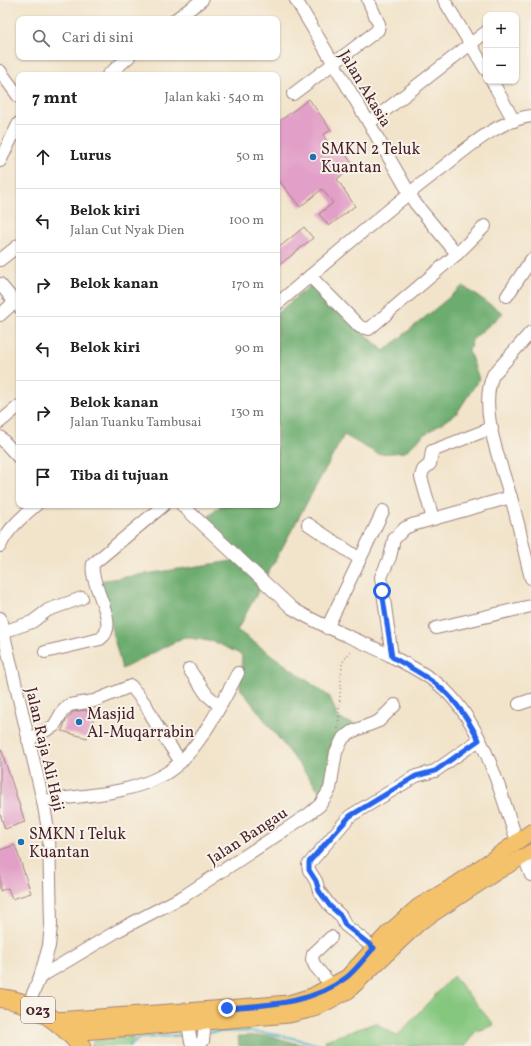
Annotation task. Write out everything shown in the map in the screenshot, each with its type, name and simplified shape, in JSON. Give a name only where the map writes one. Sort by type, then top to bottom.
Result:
[{"type":"highway","name":"023","points":[[0,998],[28,1005],[56,1020],[76,1039]]},
{"type":"main road","points":[[76,1039],[188,1024],[289,1015],[314,1009],[331,1002],[348,991],[419,923],[517,841],[531,832]]},
{"type":"main road","points":[[56,1020],[290,1002],[312,996],[347,977],[404,918],[461,888],[496,872],[527,854]]},
{"type":"street","points":[[180,16],[202,0]]},
{"type":"street","name":"Jalan Akasia","points":[[296,0],[415,203],[457,254]]},
{"type":"street","points":[[293,94],[378,29],[379,24],[368,0]]},
{"type":"street","points":[[444,0],[483,65]]},
{"type":"street","points":[[369,123],[483,34]]},
{"type":"street","points":[[112,72],[126,60]]},
{"type":"street","points":[[0,71],[16,93]]},
{"type":"street","points":[[494,84],[514,121]]},
{"type":"street","points":[[280,301],[409,192],[487,134],[514,121],[531,116]]},
{"type":"street","points":[[0,161],[16,130]]},
{"type":"street","points":[[310,276],[360,327],[369,329],[457,254],[485,226]]},
{"type":"street","points":[[0,260],[16,247]]},
{"type":"street","points":[[507,296],[531,260]]},
{"type":"street","points":[[0,284],[16,300]]},
{"type":"street","points":[[0,315],[16,303]]},
{"type":"street","points":[[531,332],[498,370],[490,383],[487,403],[503,475],[511,497],[531,578]]},
{"type":"street","points":[[0,422],[16,409]]},
{"type":"street","points":[[433,519],[421,477],[421,472],[430,464],[432,451],[492,428]]},
{"type":"street","points":[[0,437],[16,455]]},
{"type":"street","points":[[392,657],[381,574],[390,557],[394,539],[397,534],[404,528],[511,497]]},
{"type":"street","points":[[0,546],[19,520],[33,508]]},
{"type":"street","points":[[45,652],[100,639],[104,636],[107,631],[107,621],[102,601],[92,575],[93,564],[160,508]]},
{"type":"street","points":[[185,508],[278,596],[307,618],[327,628],[358,640],[392,657],[430,679],[445,690],[458,704],[479,740],[491,766],[517,841]]},
{"type":"street","points":[[327,628],[383,511]]},
{"type":"street","points":[[308,524],[360,559]]},
{"type":"street","points":[[2,633],[32,622],[48,610],[82,598]]},
{"type":"street","points":[[436,628],[531,606]]},
{"type":"street","name":"Jalan Raja Ali Haji","points":[[0,619],[2,633],[43,801],[49,835],[51,925],[49,946],[40,978],[28,1005]]},
{"type":"street","points":[[189,669],[207,695],[220,706]]},
{"type":"street","points":[[43,801],[119,790],[143,784],[163,775],[181,762],[213,720],[238,673]]},
{"type":"street","points":[[28,740],[54,726],[62,712],[70,705],[94,701],[131,686],[146,705],[158,728],[181,762]]},
{"type":"street","points":[[519,704],[531,700]]},
{"type":"street","points":[[338,746],[347,735],[379,721],[395,705]]},
{"type":"street","points":[[374,948],[345,925],[341,916],[330,906],[319,891],[308,865],[350,816],[416,776],[435,771],[479,740]]},
{"type":"street","name":"Jalan Bangau","points":[[40,978],[119,930],[184,896],[309,814],[320,805],[330,789],[338,746]]},
{"type":"street","points":[[527,854],[531,875]]},
{"type":"street","points":[[331,937],[313,954],[312,959],[315,966],[332,986]]},
{"type":"street","points":[[188,1024],[191,1042],[197,1046],[203,1041],[205,1023]]},
{"type":"path","points":[[338,746],[342,663],[358,640]]},
{"type":"green space","points":[[311,285],[384,351],[463,286],[503,313],[472,340],[469,351],[479,379],[457,413],[425,434],[405,452],[378,454],[344,435],[237,630],[330,697],[338,718],[356,725],[340,735],[324,797],[240,688],[242,655],[215,642],[184,637],[122,669],[99,581],[232,561],[238,555],[204,521],[218,508],[280,508],[280,311]]},
{"type":"green space","points":[[453,976],[494,1025],[475,1032],[465,1046],[331,1046],[323,1041],[376,1023],[397,1036]]},
{"type":"green space","points":[[134,1036],[129,1046],[91,1046],[94,1041]]},
{"type":"green space","points":[[238,1036],[270,1036],[306,1046],[239,1046]]},
{"type":"building","points":[[309,99],[331,130],[323,135],[334,151],[340,147],[354,166],[337,179],[355,206],[329,226],[319,214],[333,203],[322,189],[300,207],[280,182],[280,121]]},
{"type":"building","points":[[304,227],[313,238],[280,265],[280,247]]},
{"type":"building","name":"Masjid Al-Muqarrabin","points":[[84,710],[95,714],[87,738],[62,731],[65,722],[73,712]]},
{"type":"building","points":[[0,749],[25,822],[5,829],[0,814]]},
{"type":"building","points":[[15,845],[31,893],[12,899],[8,888],[0,891],[0,850]]},
{"type":"waterway","points":[[210,1032],[239,1031],[267,1033],[294,1038],[322,1046]]},
{"type":"waterway","points":[[130,1046],[137,1039],[141,1038],[183,1035]]},
{"type":"place","name":"SMKN 2 Teluk Kuantan","points":[[313,157]]},
{"type":"place","name":"Masjid Al-Muqarrabin","points":[[79,722]]},
{"type":"place","name":"SMKN 1 Teluk Kuantan","points":[[21,842]]},
{"type":"route","points":[[227,1008],[290,1002],[312,996],[347,977],[374,948],[345,925],[343,918],[330,906],[319,891],[316,881],[309,870],[309,862],[350,816],[416,776],[435,771],[442,767],[479,740],[458,704],[445,690],[430,679],[392,657],[382,591]]}]
